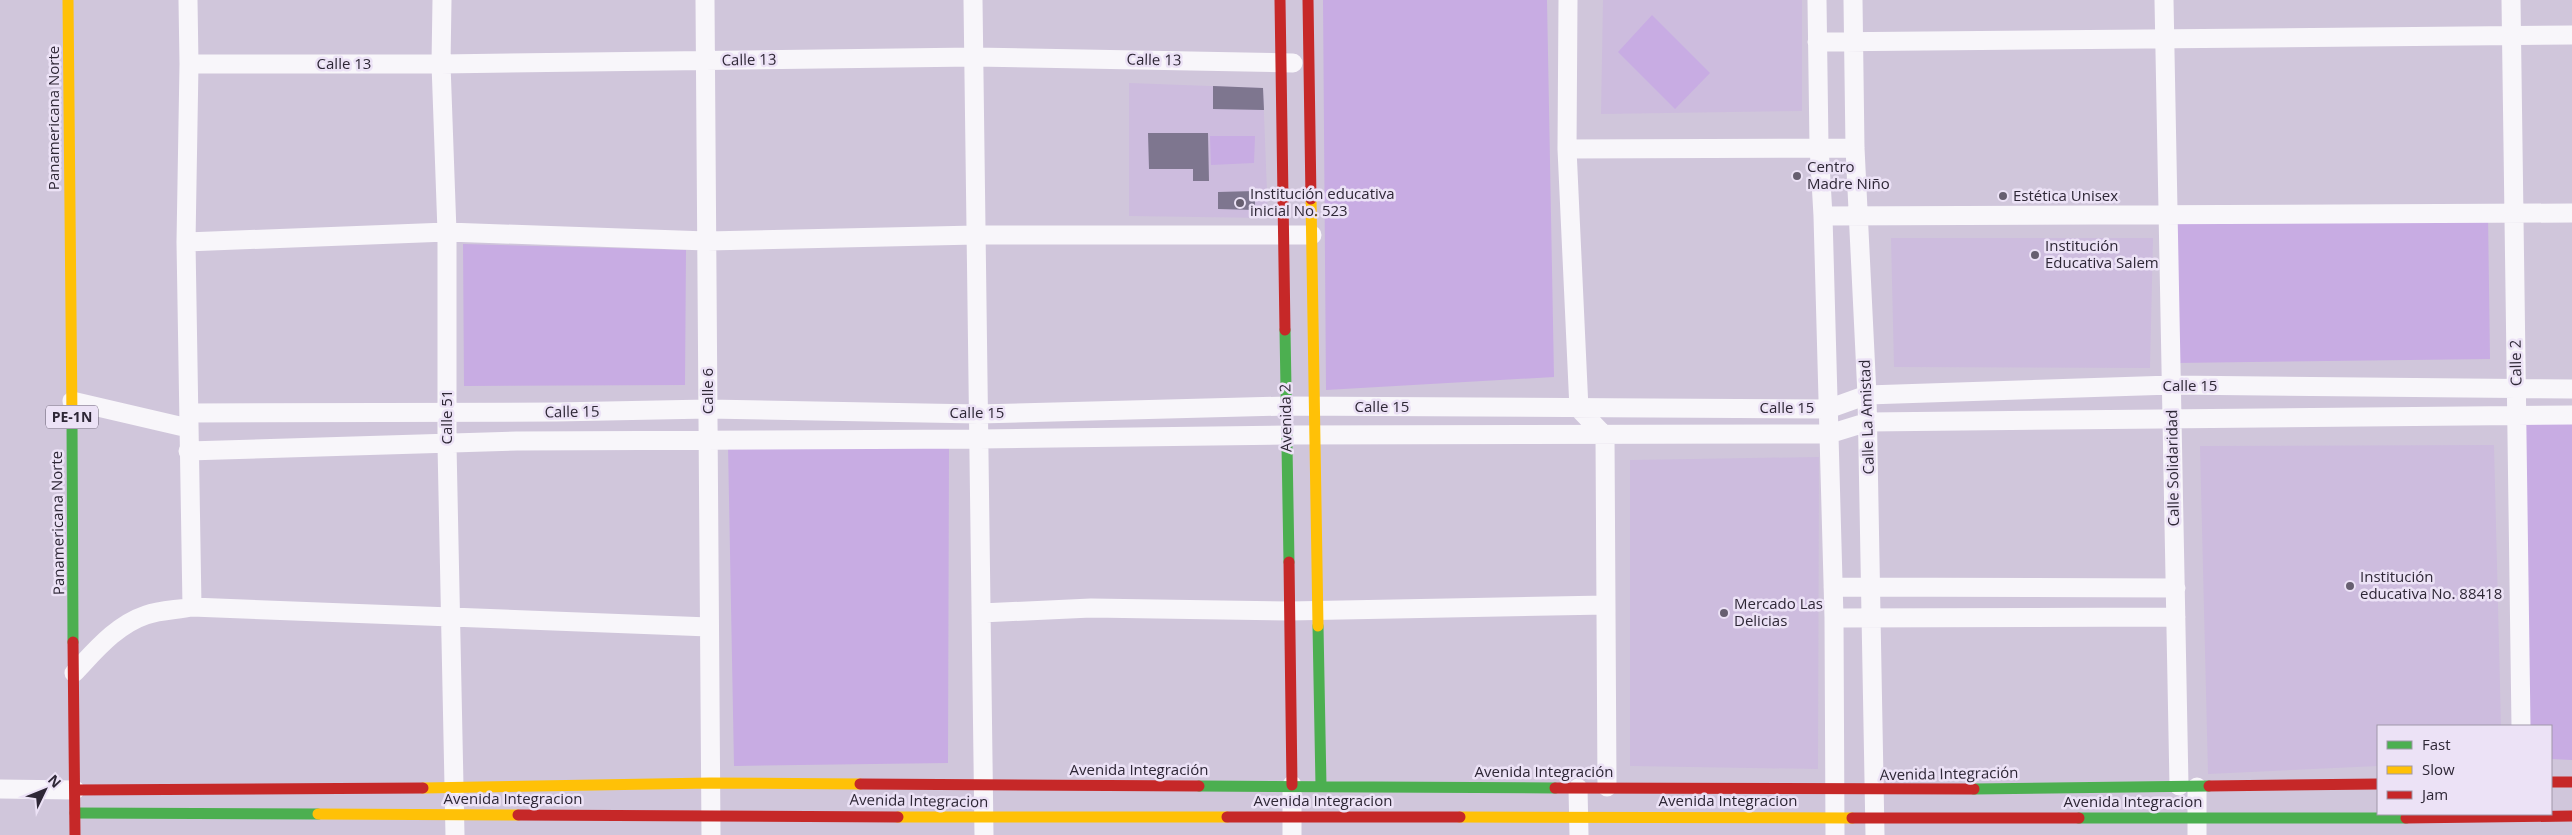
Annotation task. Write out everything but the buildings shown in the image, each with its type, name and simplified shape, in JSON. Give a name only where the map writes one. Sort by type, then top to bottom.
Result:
[{"type":"main road","name":"Panamericana Norte","points":[[68,0],[75,835]]},
{"type":"main road","name":"Avenida 2","points":[[1280,0],[1292,785]]},
{"type":"main road","name":"Avenida 2","points":[[1308,0],[1321,786]]},
{"type":"main road","points":[[2552,782],[2572,782]]},
{"type":"main road","name":"Avenida Integración","points":[[75,790],[454,788],[710,783],[984,786],[1292,785],[1835,790],[2377,784]]},
{"type":"main road","name":"Avenida Integracion","points":[[75,813],[711,814],[984,826],[1292,816],[1579,816],[1835,826],[2197,826],[2522,822],[2572,816]]},
{"type":"street","points":[[188,0],[189,64],[186,242],[192,607]]},
{"type":"street","name":"Calle 51","points":[[442,0],[441,64],[447,232],[447,445],[455,835]]},
{"type":"street","name":"Calle 6","points":[[705,0],[711,835]]},
{"type":"street","points":[[973,0],[984,826]]},
{"type":"street","points":[[1568,0],[1567,149],[1579,409],[1604,436],[1607,787]]},
{"type":"street","points":[[1817,0],[1819,146],[1823,216],[1834,618],[1835,826]]},
{"type":"street","name":"Calle La Amistad","points":[[1853,0],[1855,148],[1868,422],[1875,826]]},
{"type":"street","name":"Calle Solidaridad","points":[[2164,0],[2176,617],[2188,786],[2197,826]]},
{"type":"street","name":"Calle 2","points":[[2511,0],[2521,725]]},
{"type":"street","points":[[1817,42],[2572,35]]},
{"type":"street","name":"Calle 13","points":[[189,64],[441,64],[974,58],[1309,62]]},
{"type":"street","points":[[1567,149],[1819,146],[1855,148]]},
{"type":"street","points":[[1823,216],[2572,213]]},
{"type":"street","points":[[186,242],[447,232],[707,241],[976,236],[1312,235]]},
{"type":"street","name":"Calle 15","points":[[72,401],[189,421],[447,413],[708,409],[979,414],[1286,406],[1828,409],[1867,395],[2172,385],[2572,389]]},
{"type":"street","points":[[188,451],[447,445],[517,441],[979,439],[1286,435],[1604,436],[1828,434],[1868,422],[2572,415]]},
{"type":"street","points":[[1833,587],[2176,588]]},
{"type":"street","points":[[981,613],[1091,608],[1289,612],[1606,605]]},
{"type":"street","points":[[74,673],[101,644],[131,622],[147,615],[192,607],[709,627]]},
{"type":"street","points":[[1834,618],[2176,617]]},
{"type":"street","name":"Avenida 2","points":[[1292,785],[1292,835]]},
{"type":"street","points":[[1578,788],[1579,835]]},
{"type":"street","points":[[0,789],[75,790]]},
{"type":"shaded area","points":[[1323,0],[1547,0],[1554,377],[1326,390]]},
{"type":"shaded area","points":[[1603,0],[1802,0],[1802,111],[1601,114]]},
{"type":"shaded area","points":[[1652,15],[1710,73],[1675,109],[1618,52]]},
{"type":"shaded area","points":[[1129,83],[1263,88],[1268,218],[1129,216]]},
{"type":"shaded area","points":[[1210,136],[1255,136],[1254,163],[1211,165]]},
{"type":"shaded area","points":[[2172,214],[2488,214],[2490,359],[2175,363]]},
{"type":"shaded area","points":[[1891,238],[2153,238],[2150,368],[1894,367]]},
{"type":"shaded area","points":[[463,244],[686,250],[685,385],[464,386]]},
{"type":"shaded area","points":[[2572,423],[2572,760],[2552,759],[2552,725],[2526,725],[2520,424]]},
{"type":"shaded area","points":[[728,445],[949,446],[948,763],[734,766]]},
{"type":"shaded area","name":"Institución educativa No. 88418","points":[[2494,445],[2501,725],[2377,725],[2377,766],[2208,774],[2200,446]]},
{"type":"shaded area","name":"Mercado Las Delicias","points":[[1819,457],[1818,769],[1630,766],[1630,460]]},
{"type":"traffic: fast","points":[[1285,330],[1289,562]]},
{"type":"traffic: fast","points":[[72,419],[73,642]]},
{"type":"traffic: fast","points":[[1318,626],[1321,786]]},
{"type":"traffic: fast","points":[[1199,786],[1555,788]]},
{"type":"traffic: fast","points":[[1974,789],[2209,786]]},
{"type":"traffic: fast","points":[[75,813],[318,814]]},
{"type":"traffic: fast","points":[[2079,818],[2406,818]]},
{"type":"traffic: slow","points":[[68,0],[72,419]]},
{"type":"traffic: slow","points":[[1311,199],[1318,626]]},
{"type":"traffic: slow","points":[[423,788],[710,783],[860,784]]},
{"type":"traffic: slow","points":[[318,814],[518,815]]},
{"type":"traffic: slow","points":[[898,817],[1227,817]]},
{"type":"traffic: slow","points":[[1460,817],[1852,818]]},
{"type":"traffic: jam","points":[[1280,0],[1285,330]]},
{"type":"traffic: jam","points":[[1308,0],[1311,199]]},
{"type":"traffic: jam","points":[[1289,562],[1292,785]]},
{"type":"traffic: jam","points":[[73,642],[75,835]]},
{"type":"traffic: jam","points":[[2552,782],[2572,782]]},
{"type":"traffic: jam","points":[[860,784],[1199,786]]},
{"type":"traffic: jam","points":[[2209,786],[2377,784]]},
{"type":"traffic: jam","points":[[75,790],[423,788]]},
{"type":"traffic: jam","points":[[1555,788],[1974,789]]},
{"type":"traffic: jam","points":[[518,815],[898,817]]},
{"type":"traffic: jam","points":[[2406,818],[2572,816]]},
{"type":"traffic: jam","points":[[1227,817],[1460,817]]},
{"type":"traffic: jam","points":[[1852,818],[2079,818]]},
{"type":"place","name":"Centro Madre Niño","points":[[1797,176]]},
{"type":"place","name":"Estética Unisex","points":[[2003,196]]},
{"type":"place","name":"Institución educativa inicial No. 523","points":[[1240,203]]},
{"type":"place","name":"Institución Educativa Salem","points":[[2035,255]]},
{"type":"place","name":"Institución educativa No. 88418","points":[[2350,586]]},
{"type":"place","name":"Mercado Las Delicias","points":[[1724,613]]}]
